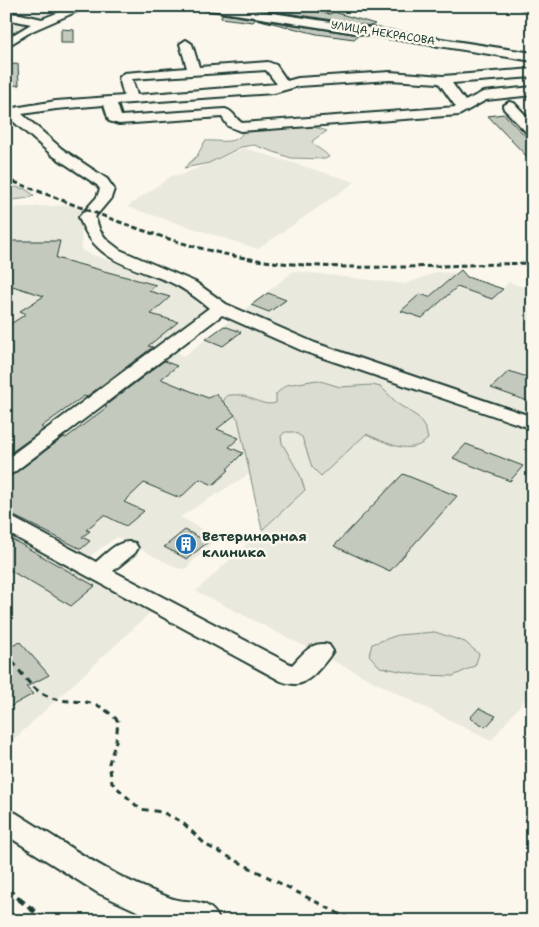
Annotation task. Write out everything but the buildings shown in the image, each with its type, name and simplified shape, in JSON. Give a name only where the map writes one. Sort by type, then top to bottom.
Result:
[{"type":"street","points":[[6,44],[28,29],[84,6]]},
{"type":"street","name":"УЛИЦА НЕКРАСОВА","points":[[204,6],[533,57]]},
{"type":"street","points":[[524,6],[533,8]]},
{"type":"street","points":[[10,13],[42,23]]},
{"type":"street","points":[[186,44],[194,72]]},
{"type":"street","points":[[132,100],[125,78],[268,66],[272,68],[284,86]]},
{"type":"street","points":[[8,110],[274,89],[298,82],[390,76],[443,80],[533,73]]},
{"type":"street","points":[[443,80],[463,107]]},
{"type":"street","points":[[110,102],[114,118],[119,120],[225,113],[235,125],[240,127],[459,111],[483,96],[533,91]]},
{"type":"street","points":[[533,102],[504,106],[533,131]]},
{"type":"street","points":[[8,110],[57,152],[102,182],[107,190],[104,198],[87,217],[89,228],[98,242],[132,263],[190,285],[220,308],[309,348],[533,422]]},
{"type":"street","points":[[6,469],[220,308]]},
{"type":"street","points":[[6,523],[290,675],[297,675],[321,651]]},
{"type":"street","points":[[98,572],[127,548]]},
{"type":"street","points":[[6,821],[108,884],[172,913],[193,913],[206,921]]},
{"type":"path","points":[[6,653],[42,694],[57,698],[91,701],[109,709],[118,721],[116,741],[109,764],[112,783],[140,809],[162,812],[182,822],[206,845],[353,921]]},
{"type":"shaded area","points":[[6,6],[80,6],[6,40]]},
{"type":"shaded area","points":[[311,126],[327,131],[312,141],[329,157],[325,159],[291,158],[254,145],[241,147],[209,163],[184,168],[197,156],[205,141],[233,140],[241,135],[244,130]]},
{"type":"shaded area","points":[[244,148],[355,182],[258,249],[127,207],[173,175],[179,176]]},
{"type":"shaded area","points":[[6,185],[25,189],[34,195],[28,198],[6,201]]},
{"type":"shaded area","points":[[72,205],[80,210],[82,251],[187,288],[211,307],[176,350],[183,357],[294,271],[405,284],[437,272],[457,273],[503,289],[509,282],[533,290],[533,689],[491,741],[196,591],[262,530],[249,474],[180,517],[213,535],[214,541],[185,569],[177,568],[117,537],[90,556],[165,599],[11,742],[6,737],[6,208]]},
{"type":"shaded area","points":[[317,380],[340,387],[372,385],[381,387],[398,404],[418,417],[426,430],[428,439],[413,447],[405,447],[389,444],[366,434],[321,476],[312,467],[302,437],[294,432],[285,432],[281,436],[282,443],[300,475],[305,490],[262,530],[238,419],[223,402],[226,396],[241,395],[264,403],[276,403],[276,394],[286,385]]},
{"type":"shaded area","points":[[435,632],[465,642],[479,654],[475,666],[453,676],[420,675],[380,667],[369,655],[372,644],[398,635]]},
{"type":"railway","points":[[6,179],[162,237],[257,260],[291,264],[360,267],[533,263]]},
{"type":"railway","points":[[6,889],[47,921]]},
{"type":"place","name":"Ветеринарная клиника","points":[[186,544]]}]
